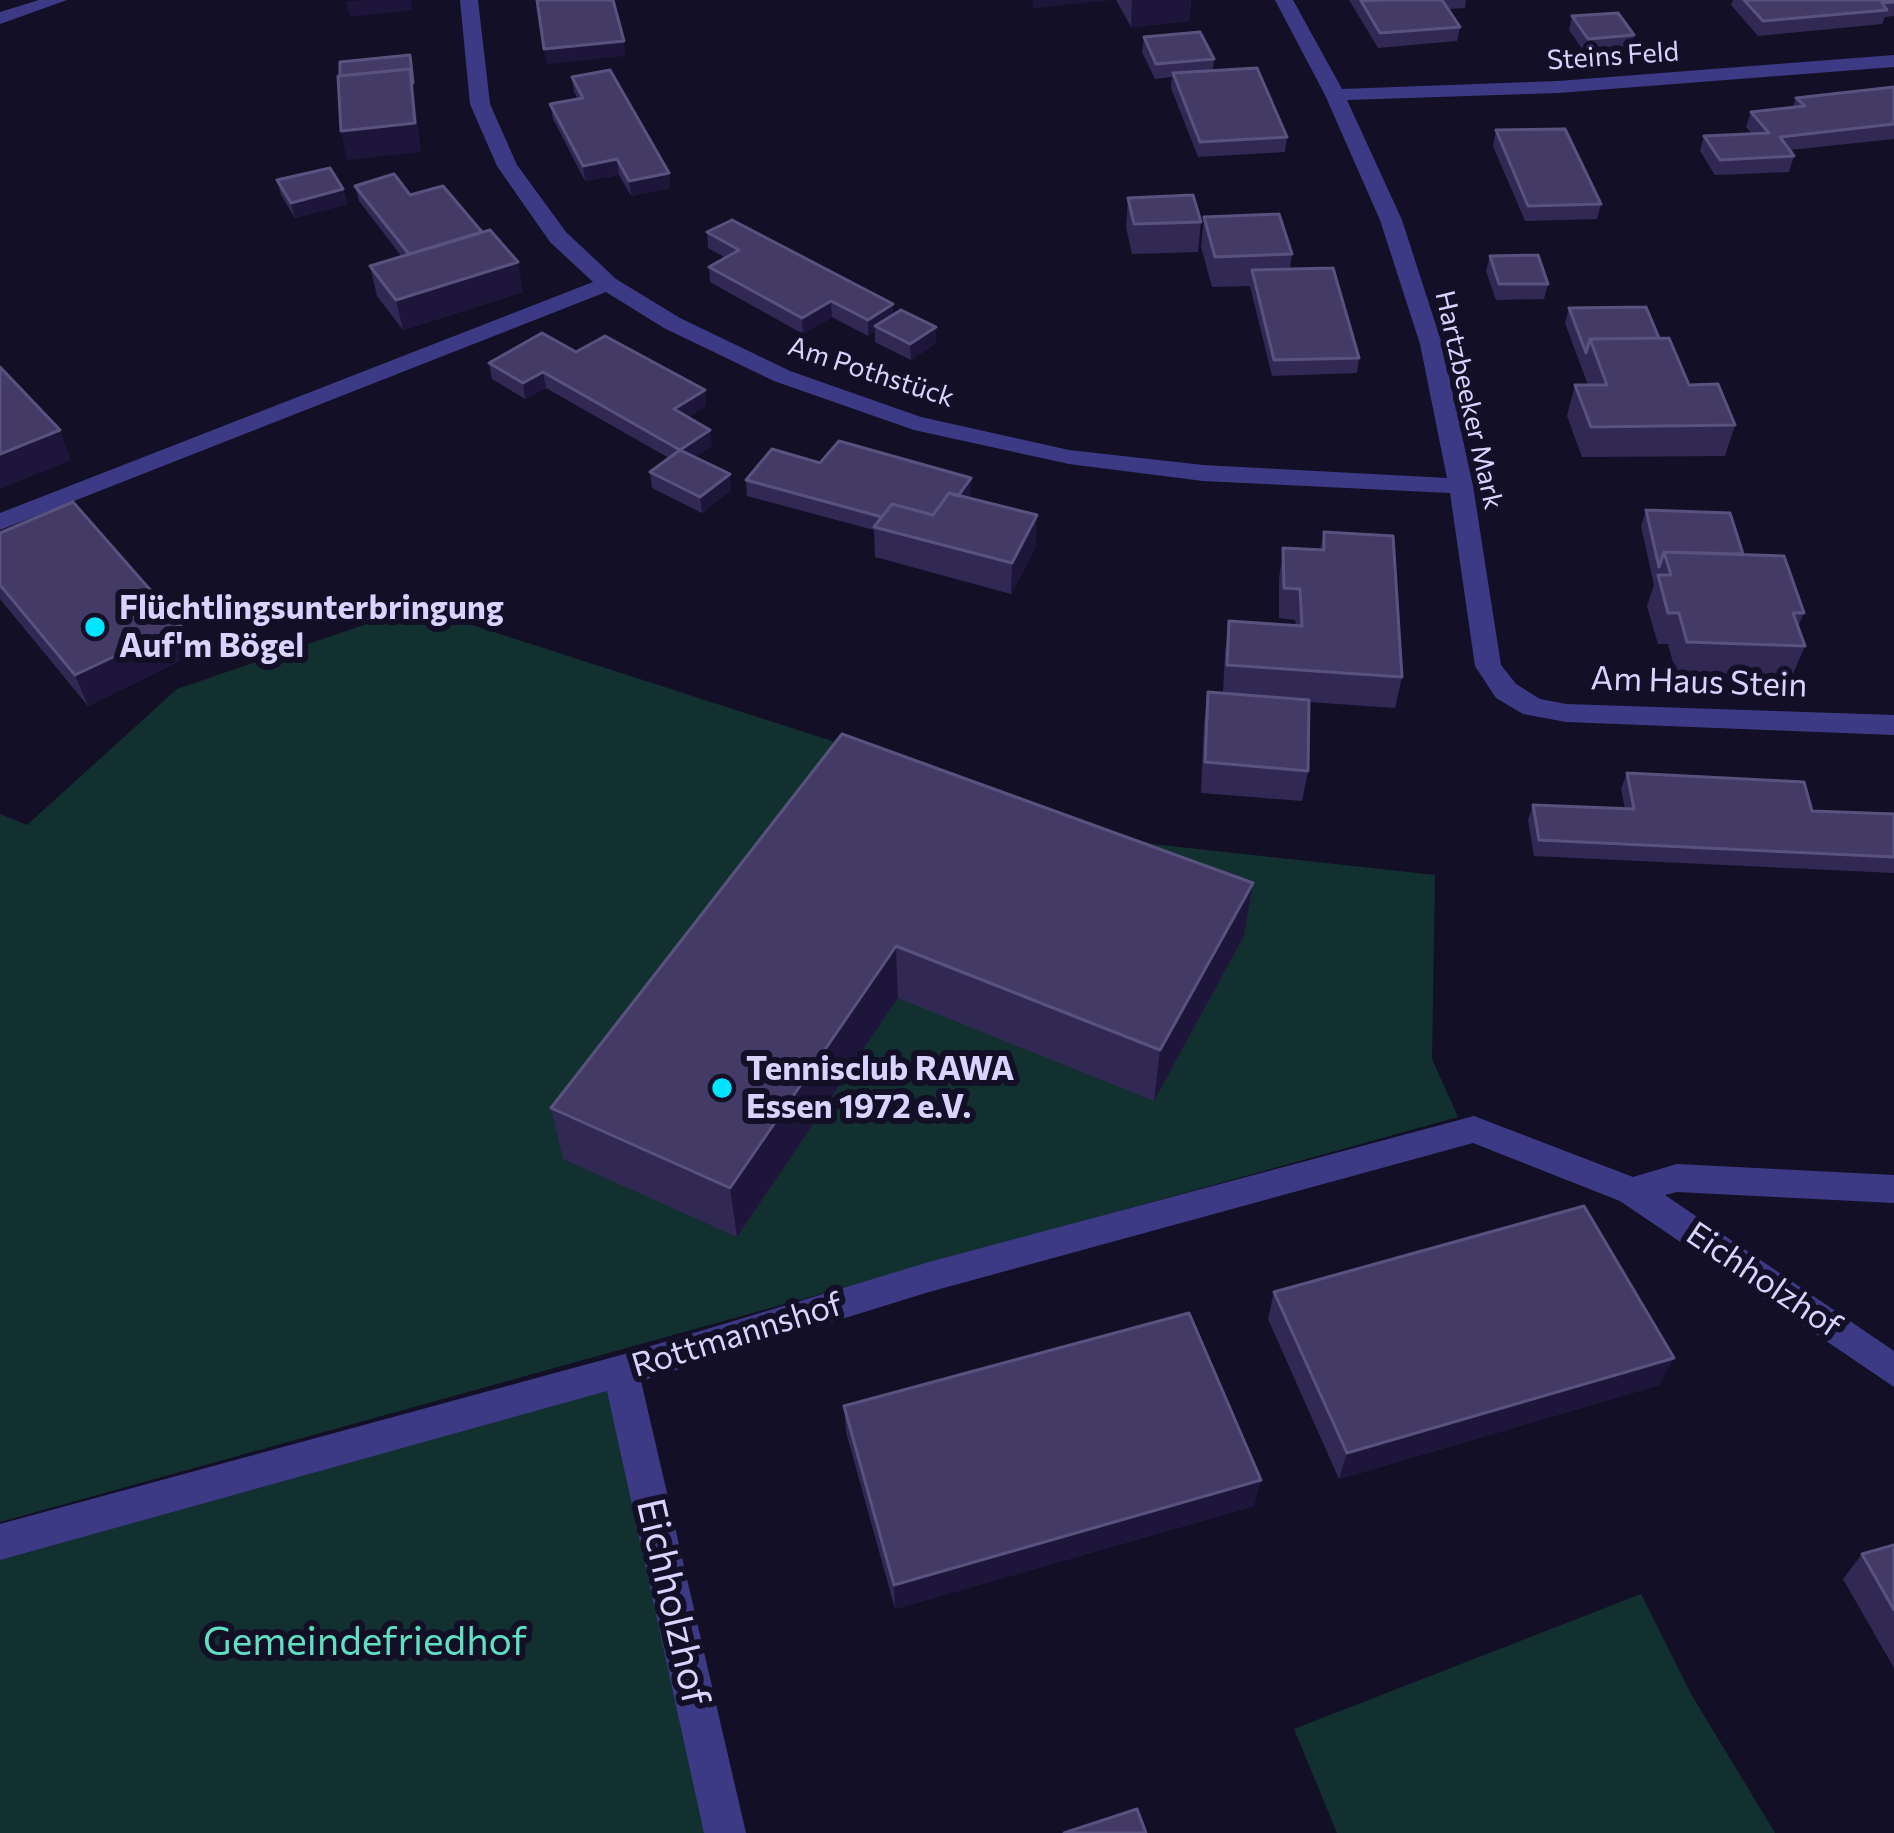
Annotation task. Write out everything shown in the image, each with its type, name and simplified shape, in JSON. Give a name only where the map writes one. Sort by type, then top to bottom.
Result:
[{"type":"street","points":[[0,18],[58,0]]},
{"type":"street","name":"Am Pothstück","points":[[469,0],[480,104],[507,166],[558,237],[608,284],[672,322],[782,376],[914,422],[1069,457],[1202,473],[1461,485]]},
{"type":"street","name":"Hartzbeeker Mark","points":[[1284,0],[1335,95],[1391,220],[1431,344],[1461,485],[1488,666],[1506,691]]},
{"type":"street","name":"Steins Feld","points":[[1335,95],[1558,87],[1894,61]]},
{"type":"street","points":[[0,522],[608,284]]},
{"type":"street","name":"Am Haus Stein","points":[[1506,691],[1533,707],[1566,713],[1894,725]]},
{"type":"street","name":"Eichholzhof","points":[[1474,1129],[1632,1191],[1894,1371]]},
{"type":"street","name":"Rottmannshof","points":[[0,1542],[621,1371],[929,1276],[1474,1129]]},
{"type":"street","name":"Eichholzhof","points":[[1632,1191],[1677,1178],[1894,1189]]},
{"type":"street","name":"Eichholzhof","points":[[621,1371],[725,1833]]},
{"type":"green space","name":"Tennisclub RAWA Essen 1972 e.V.","points":[[416,607],[1152,844],[1435,875],[1432,1059],[1458,1117],[0,1522],[0,814],[27,825],[177,689]]},
{"type":"green space","name":"Gemeindefriedhof","points":[[619,1374],[715,1833],[0,1833],[0,1546]]},
{"type":"green space","points":[[1641,1594],[1691,1694],[1775,1833],[1337,1833],[1294,1729]]},
{"type":"building","points":[[537,0],[613,0],[624,41],[544,49]]},
{"type":"building","points":[[1442,0],[1460,27],[1380,33],[1361,1]]},
{"type":"building","points":[[1744,0],[1894,2],[1882,3],[1887,10],[1763,21]]},
{"type":"building","points":[[1618,13],[1634,35],[1588,39],[1572,16]]},
{"type":"building","points":[[1200,32],[1214,59],[1156,64],[1144,37]]},
{"type":"building","points":[[410,55],[413,83],[410,69],[340,76],[340,62]]},
{"type":"building","points":[[1257,68],[1287,137],[1200,142],[1173,73]]},
{"type":"building","points":[[410,69],[415,123],[341,131],[338,76]]},
{"type":"building","points":[[610,70],[669,173],[629,181],[617,159],[583,166],[550,104],[583,98],[572,77]]},
{"type":"building","points":[[1894,87],[1894,124],[1780,137],[1794,156],[1720,160],[1704,136],[1769,133],[1751,112],[1805,106],[1796,98]]},
{"type":"building","points":[[1565,129],[1601,204],[1528,206],[1496,130]]},
{"type":"building","points":[[330,168],[343,189],[291,203],[277,180]]},
{"type":"building","points":[[394,174],[410,195],[443,186],[482,232],[409,254],[355,186]]},
{"type":"building","points":[[1193,195],[1201,222],[1134,224],[1128,198]]},
{"type":"building","points":[[1279,214],[1292,254],[1215,257],[1204,217]]},
{"type":"building","points":[[732,220],[893,304],[868,320],[831,301],[802,318],[709,267],[739,250],[707,232]]},
{"type":"building","points":[[490,230],[518,262],[396,300],[370,266]]},
{"type":"building","points":[[1538,255],[1548,284],[1499,284],[1490,256]]},
{"type":"building","points":[[1333,268],[1359,358],[1274,360],[1252,270]]},
{"type":"building","points":[[1646,307],[1659,338],[1590,339],[1586,353],[1569,308]]},
{"type":"building","points":[[901,310],[936,327],[910,344],[875,326]]},
{"type":"building","points":[[542,333],[576,352],[605,336],[705,390],[674,409],[710,430],[680,450],[543,372],[523,383],[489,363]]},
{"type":"building","points":[[1669,338],[1689,385],[1718,384],[1735,425],[1591,427],[1575,385],[1607,385],[1590,339]]},
{"type":"building","points":[[0,367],[60,430],[0,454]]},
{"type":"building","points":[[839,441],[971,478],[958,496],[949,493],[933,515],[892,504],[882,517],[746,480],[772,449],[820,463]]},
{"type":"building","points":[[680,450],[730,474],[700,497],[650,472]]},
{"type":"building","points":[[949,493],[1037,515],[1012,563],[874,527],[892,504],[933,515]]},
{"type":"building","name":"Flüchtlingsunterbringung Auf'm Bögel","points":[[73,502],[181,625],[75,675],[0,585],[0,533]]},
{"type":"building","points":[[1646,510],[1730,513],[1743,554],[1664,552],[1659,567]]},
{"type":"building","points":[[1324,532],[1393,536],[1402,677],[1227,665],[1229,621],[1302,626],[1300,589],[1284,588],[1283,548],[1324,550]]},
{"type":"building","points":[[1664,552],[1784,556],[1804,613],[1793,613],[1805,646],[1687,642],[1679,613],[1668,613],[1658,575],[1671,575]]},
{"type":"building","points":[[1208,692],[1309,700],[1308,771],[1205,762]]},
{"type":"building","points":[[842,734],[1253,883],[1160,1050],[896,946],[730,1188],[551,1108]]},
{"type":"building","points":[[1627,773],[1804,782],[1812,811],[1894,814],[1894,857],[1539,840],[1533,805],[1634,809]]},
{"type":"building","points":[[1584,1206],[1674,1358],[1347,1453],[1274,1292]]},
{"type":"building","points":[[1189,1313],[1261,1480],[894,1585],[844,1406]]},
{"type":"building","points":[[1894,1545],[1894,1610],[1862,1554]]},
{"type":"building","points":[[1137,1809],[1146,1833],[1064,1833]]},
{"type":"place","name":"Flüchtlingsunterbringung Auf'm Bögel","points":[[95,627]]},
{"type":"place","name":"Tennisclub RAWA Essen 1972 e.V.","points":[[722,1088]]}]
